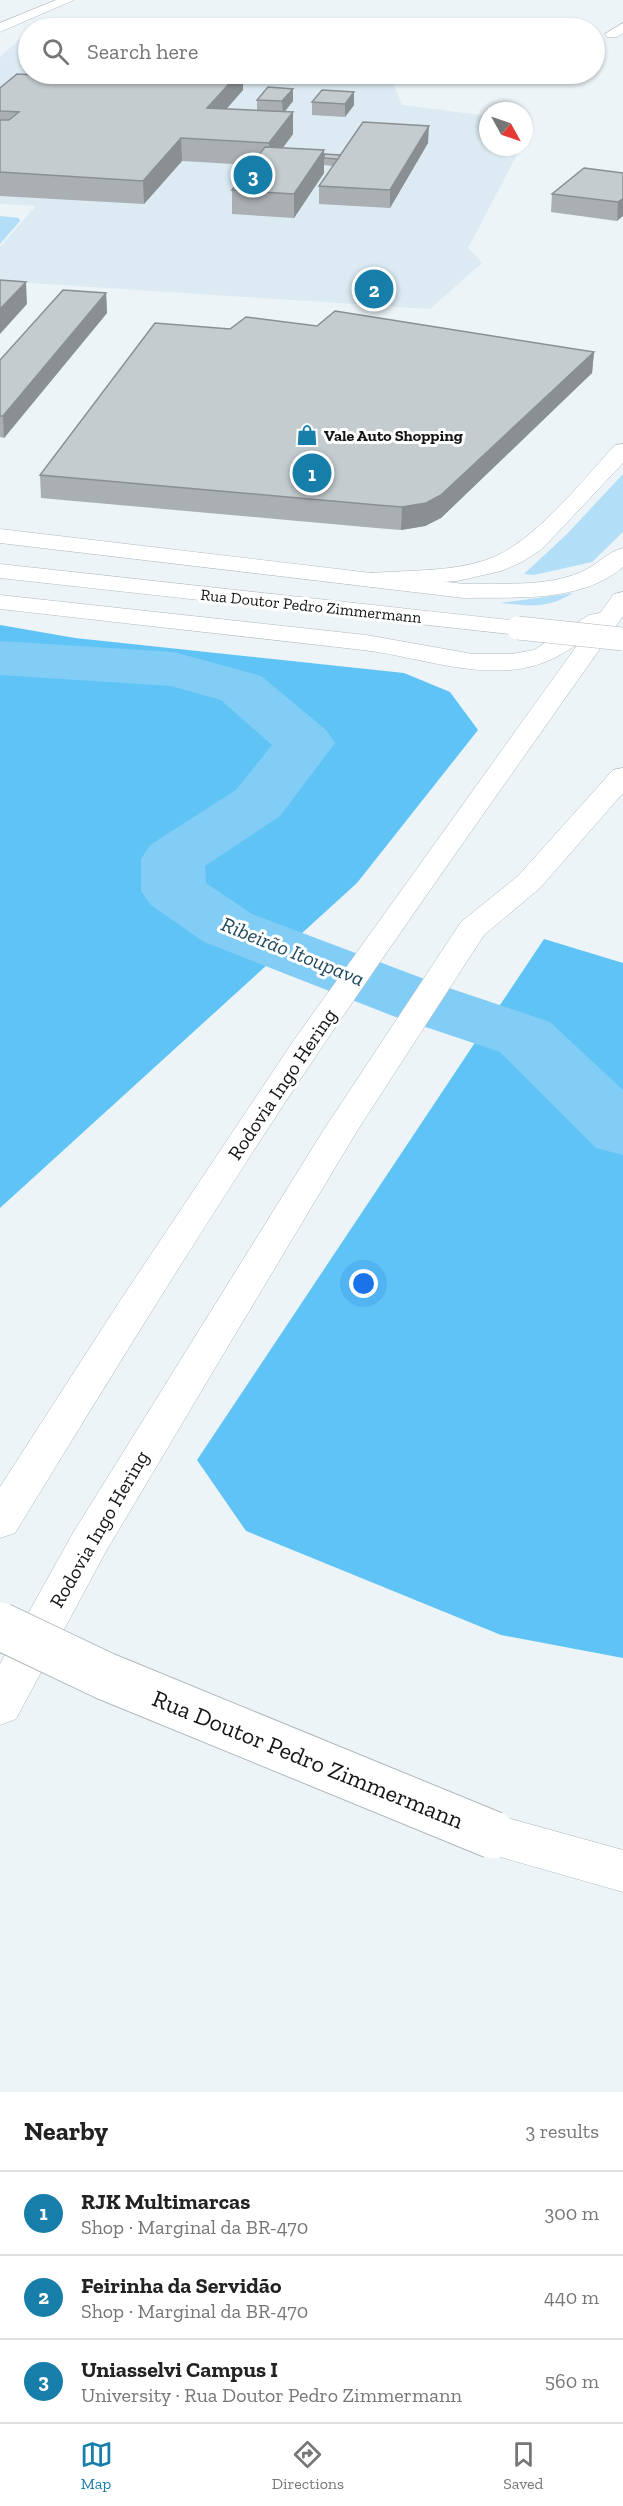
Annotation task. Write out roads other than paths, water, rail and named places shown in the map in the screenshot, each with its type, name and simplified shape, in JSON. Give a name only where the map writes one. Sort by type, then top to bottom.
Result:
[{"type":"main road","points":[[21,18],[68,0]]},
{"type":"main road","points":[[0,28],[18,19]]},
{"type":"main road","points":[[372,580],[457,574],[493,566],[514,557],[534,544],[623,450]]},
{"type":"main road","points":[[0,536],[464,591],[538,588],[573,583],[600,573],[623,555]]},
{"type":"main road","name":"Rua Doutor Pedro Zimmermann","points":[[0,571],[623,639]]},
{"type":"main road","points":[[0,602],[366,643],[473,662],[512,662],[542,656],[566,642],[620,603]]},
{"type":"main road","name":"Rodovia Ingo Hering","points":[[0,1522],[136,1305],[263,1111],[403,907],[620,603]]},
{"type":"main road","name":"Rodovia Ingo Hering","points":[[0,1706],[88,1544],[340,1131],[472,929],[530,882],[623,777]]},
{"type":"main road","name":"Rua Doutor Pedro Zimmermann","points":[[0,1626],[105,1676],[493,1835],[623,1871]]},
{"type":"waterway","name":"Ribeirão Itoupava","points":[[0,658],[174,669],[241,688],[305,743],[258,803],[173,859],[174,891],[228,928],[418,1001],[525,1037],[623,1132]]},
{"type":"place","name":"Uniasselvi Campus I","points":[[253,175]]},
{"type":"place","name":"Feirinha da Servidão","points":[[374,289]]},
{"type":"place","name":"Vale Auto Shopping","points":[[307,435]]},
{"type":"place","name":"RJK Multimarcas","points":[[312,473]]}]
